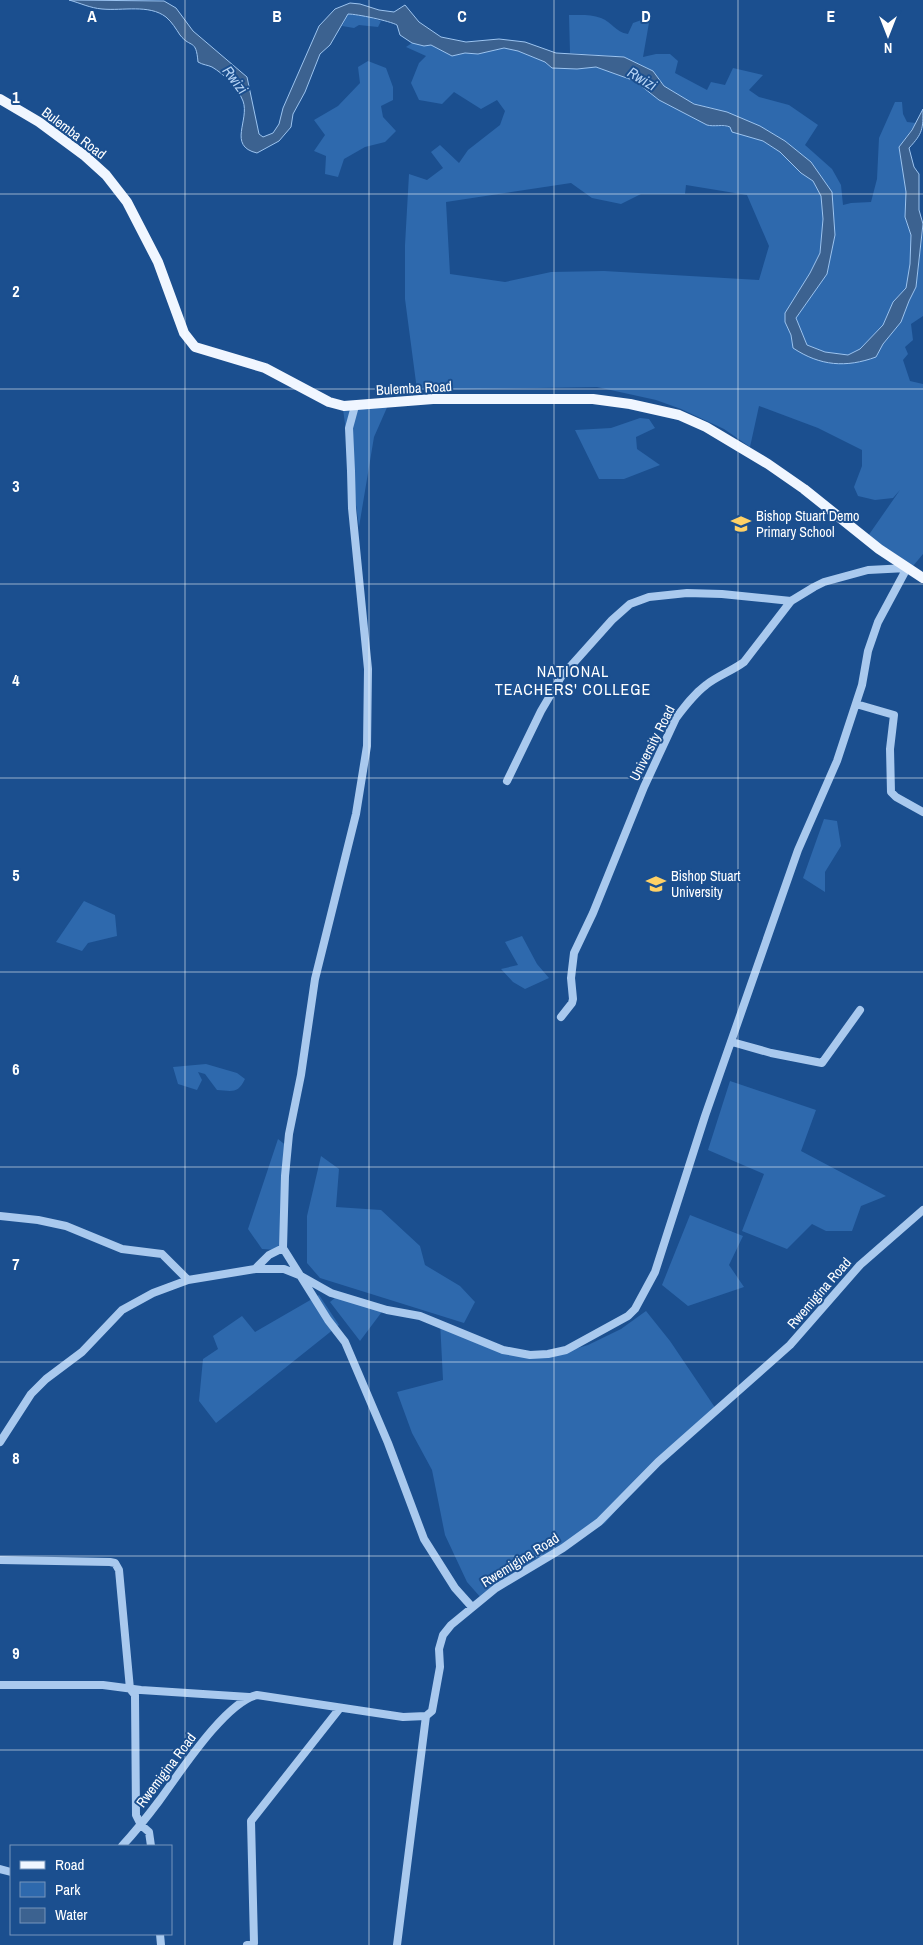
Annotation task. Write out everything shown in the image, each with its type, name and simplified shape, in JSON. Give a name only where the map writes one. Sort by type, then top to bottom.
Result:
[{"type":"main road","name":"Bulemba Road","points":[[0,99],[39,122],[106,174],[122,195],[142,229],[158,262],[184,333],[195,348],[254,364],[329,402],[344,406],[433,399],[593,399],[630,404],[678,415],[706,427],[768,464],[804,489],[879,549],[923,578]]},
{"type":"street","points":[[355,406],[349,428],[352,508],[368,669],[367,746],[356,814],[315,979],[301,1075],[289,1134],[285,1166],[283,1248],[328,1320],[345,1342],[388,1443],[424,1539],[455,1588],[472,1607]]},
{"type":"street","name":"University Road","points":[[561,1017],[573,999],[570,978],[574,953],[594,913],[644,787],[676,718],[690,700],[705,686],[744,662],[791,601],[824,582],[835,578],[875,568],[907,568]]},
{"type":"street","points":[[0,1442],[31,1394],[46,1379],[82,1352],[117,1314],[140,1299],[188,1280],[255,1268],[275,1268],[299,1275],[331,1293],[387,1310],[420,1316],[514,1353],[530,1355],[566,1350],[628,1316],[635,1309],[649,1287],[678,1206],[705,1116],[798,850],[837,761],[856,704],[868,651],[878,622],[907,568]]},
{"type":"street","points":[[507,781],[541,712],[561,677],[612,620],[630,604],[649,597],[687,593],[722,594],[791,601]]},
{"type":"street","points":[[856,704],[894,715],[890,749],[891,792],[896,797],[923,812]]},
{"type":"street","points":[[732,1042],[771,1053],[822,1063],[860,1010]]},
{"type":"street","name":"Rwemigina Road","points":[[397,1945],[426,1716],[432,1711],[434,1703],[440,1667],[439,1649],[443,1635],[451,1624],[496,1588],[563,1548],[598,1522],[658,1462],[790,1345],[860,1265],[923,1210]]},
{"type":"street","points":[[0,1216],[38,1220],[66,1226],[122,1249],[162,1254],[188,1280]]},
{"type":"street","points":[[255,1268],[268,1255],[283,1248]]},
{"type":"street","points":[[0,1560],[110,1562],[115,1563],[119,1570],[130,1689],[135,1695],[136,1815],[141,1825],[149,1832],[151,1845]]},
{"type":"street","points":[[0,1685],[103,1685],[130,1689],[257,1696],[403,1717],[426,1716]]},
{"type":"street","name":"Rwemigina Road","points":[[123,1845],[141,1825],[178,1773],[215,1728],[241,1702],[249,1697]]},
{"type":"street","points":[[263,1945],[250,1944],[251,1821],[340,1708]]},
{"type":"green space","points":[[348,14],[363,15],[381,21],[378,27],[359,25],[354,28],[342,26]]},
{"type":"green space","points":[[569,15],[597,17],[628,34],[633,23],[650,17],[643,57],[656,54],[670,54],[678,61],[675,73],[707,90],[711,82],[725,85],[733,68],[763,75],[749,90],[759,97],[789,105],[818,125],[805,145],[832,169],[841,185],[843,205],[871,202],[877,179],[879,138],[895,102],[902,102],[903,114],[907,122],[916,123],[899,147],[906,192],[905,217],[911,235],[910,264],[906,288],[893,302],[883,325],[860,349],[848,355],[825,352],[807,345],[796,318],[827,274],[835,235],[832,192],[811,162],[785,141],[760,126],[727,112],[692,103],[664,86],[653,71],[624,57],[570,53]]},
{"type":"green space","points":[[412,43],[424,46],[431,45],[452,56],[465,53],[478,54],[504,48],[518,51],[545,62],[552,68],[577,69],[596,67],[635,81],[659,100],[707,125],[730,127],[763,141],[780,152],[813,181],[821,196],[823,219],[820,253],[785,322],[791,335],[793,348],[853,363],[876,357],[883,344],[901,322],[916,287],[923,230],[923,316],[911,324],[913,340],[905,347],[908,354],[903,360],[910,381],[923,384],[923,554],[913,566],[868,536],[900,490],[893,498],[875,500],[858,496],[854,487],[862,466],[862,450],[818,428],[759,406],[750,447],[724,429],[681,409],[656,400],[597,387],[417,390],[405,299],[405,245],[409,174],[427,180],[443,168],[431,152],[440,145],[459,163],[468,150],[500,125],[505,111],[497,100],[481,109],[454,92],[442,104],[419,100],[411,83],[419,63],[426,56],[406,47]],"holes":[[[571,183],[592,198],[621,204],[641,194],[685,194],[686,185],[747,195],[769,246],[759,280],[604,271],[551,272],[505,282],[450,274],[446,202]]]},
{"type":"green space","points":[[368,61],[386,68],[393,87],[393,100],[381,106],[383,117],[396,131],[385,142],[365,147],[344,159],[338,177],[325,174],[326,156],[314,151],[325,135],[314,120],[338,106],[360,83],[358,67]]},
{"type":"green space","points":[[389,403],[374,437],[359,527],[343,409]]},
{"type":"green space","points":[[640,418],[649,419],[655,428],[636,437],[637,449],[660,465],[624,479],[599,479],[575,430],[611,428]]},
{"type":"green space","points":[[824,819],[837,821],[841,846],[825,872],[825,892],[803,878]]},
{"type":"green space","points":[[84,901],[115,915],[117,936],[88,943],[82,951],[56,942]]},
{"type":"green space","points":[[522,936],[537,964],[549,978],[525,989],[513,982],[501,969],[518,965],[505,942]]},
{"type":"green space","points":[[206,1064],[237,1073],[245,1079],[240,1087],[231,1091],[217,1090],[205,1074],[198,1072],[202,1080],[197,1090],[178,1084],[173,1067]]},
{"type":"green space","points":[[730,1081],[816,1110],[801,1151],[886,1196],[861,1206],[852,1231],[826,1231],[812,1224],[787,1249],[742,1231],[764,1174],[708,1150]]},
{"type":"green space","points":[[278,1139],[288,1147],[286,1180],[287,1242],[277,1250],[262,1249],[248,1229]]},
{"type":"green space","points":[[321,1156],[339,1169],[336,1207],[381,1210],[420,1246],[425,1265],[460,1286],[475,1302],[464,1323],[320,1278],[307,1263],[307,1216]]},
{"type":"green space","points":[[690,1215],[743,1236],[729,1265],[744,1287],[688,1306],[662,1285]]},
{"type":"green space","points":[[319,1295],[339,1325],[216,1423],[199,1401],[203,1359],[218,1349],[213,1336],[242,1316],[255,1332]]},
{"type":"green space","points":[[336,1297],[384,1309],[360,1341],[330,1302]]},
{"type":"green space","points":[[646,1311],[670,1341],[718,1412],[638,1485],[605,1523],[482,1599],[467,1582],[445,1535],[432,1470],[412,1433],[397,1392],[443,1380],[440,1321],[505,1349],[558,1354],[588,1345],[621,1329]]},
{"type":"water","name":"Rwizi","points":[[69,0],[164,1],[176,8],[193,31],[247,77],[259,134],[263,137],[273,133],[279,124],[283,108],[319,26],[335,9],[350,3],[394,12],[405,5],[419,22],[441,37],[466,42],[499,39],[525,42],[556,53],[624,57],[653,71],[664,86],[694,104],[727,112],[760,126],[785,141],[811,162],[832,192],[835,235],[827,274],[796,318],[807,345],[825,352],[848,355],[860,349],[883,325],[893,302],[906,288],[910,264],[911,235],[905,217],[906,192],[899,147],[912,130],[923,109],[921,130],[909,148],[914,167],[919,174],[919,210],[923,224],[916,287],[901,322],[883,344],[876,357],[865,361],[844,364],[823,362],[813,359],[793,348],[791,335],[785,322],[785,313],[820,253],[823,219],[821,196],[813,181],[801,173],[780,152],[763,141],[732,132],[730,127],[727,126],[707,125],[659,100],[635,81],[596,67],[577,69],[552,68],[545,62],[518,51],[504,48],[478,54],[465,53],[452,56],[431,45],[424,46],[412,43],[400,35],[397,25],[393,23],[348,14],[330,45],[320,54],[305,92],[293,114],[291,127],[279,141],[257,153],[248,150],[243,145],[241,132],[244,108],[238,91],[217,70],[198,62],[194,47],[180,35],[166,17],[144,9],[89,7]]},
{"type":"place","name":"Bishop Stuart Demo Primary School","points":[[741,524]]},
{"type":"place","name":"Bishop Stuart University","points":[[656,884]]},
{"type":"district","name":"NATIONAL TEACHERS' COLLEGE","points":[[573,680]]}]
